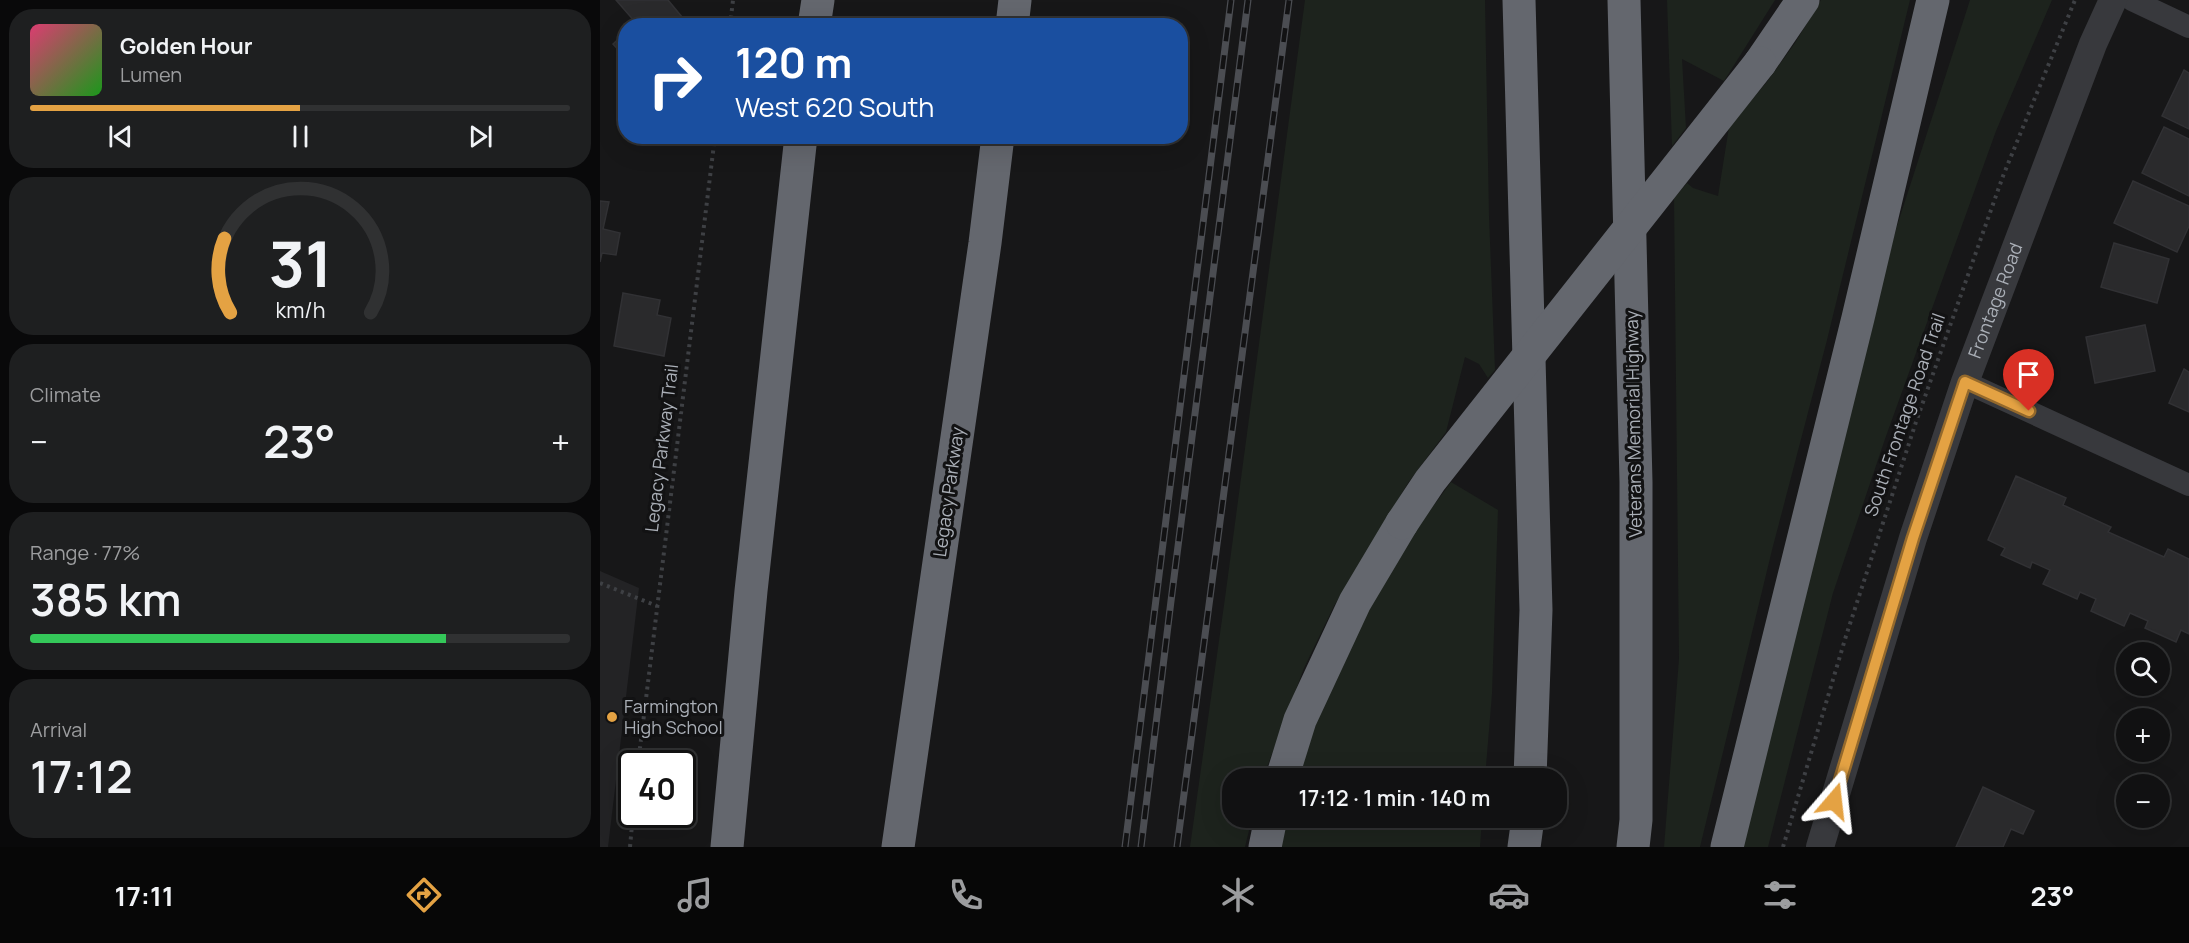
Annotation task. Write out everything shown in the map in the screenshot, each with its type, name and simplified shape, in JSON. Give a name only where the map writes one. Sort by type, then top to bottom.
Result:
[{"type":"highway","points":[[815,18],[818,0]]},
{"type":"highway","points":[[1013,18],[1015,0]]},
{"type":"highway","points":[[1519,0],[1536,610],[1530,768]]},
{"type":"highway","name":"Veterans Memorial Highway","points":[[1624,0],[1636,482],[1636,820],[1633,847]]},
{"type":"highway","points":[[1285,768],[1300,720],[1355,602],[1430,481],[1760,63],[1803,0]]},
{"type":"highway","points":[[1727,847],[1855,330],[1898,140],[1933,0]]},
{"type":"highway","points":[[1898,140],[1952,0]]},
{"type":"highway","points":[[727,847],[751,591],[800,144]]},
{"type":"highway","name":"Legacy Parkway","points":[[898,847],[986,243],[997,144]]},
{"type":"highway","points":[[1265,847],[1269,828]]},
{"type":"highway","points":[[1524,847],[1527,828]]},
{"type":"street","name":"Frontage Road","points":[[1820,847],[1913,538],[1965,382],[2093,44],[2113,0]]},
{"type":"street","points":[[2132,0],[2189,27]]},
{"type":"street","points":[[1965,382],[2189,485]]},
{"type":"path","points":[[731,18],[733,0]]},
{"type":"path","name":"South Frontage Road Trail","points":[[1783,847],[1853,615],[1916,422],[2004,176],[2075,0]]},
{"type":"path","name":"Legacy Parkway Trail","points":[[641,750],[715,144]]},
{"type":"path","points":[[600,583],[657,606]]},
{"type":"path","points":[[630,847],[632,828]]},
{"type":"shaded area","points":[[1305,0],[1485,0],[1489,216],[1495,370],[1488,378],[1479,364],[1465,357],[1446,432],[1408,483],[1334,606],[1304,668],[1267,768],[1222,768],[1222,828],[1250,828],[1245,847],[1190,847]]},
{"type":"shaded area","points":[[1667,0],[1775,0],[1724,81],[1682,59],[1686,128],[1672,146]]},
{"type":"shaded area","points":[[1821,0],[1910,0],[1700,847],[1664,847],[1679,659],[1674,198],[1687,183],[1693,188],[1718,196],[1729,127],[1766,83],[1795,43]]},
{"type":"shaded area","points":[[1970,0],[2052,0],[1996,131],[1885,439],[1833,593],[1768,847],[1735,847],[1896,229]]},
{"type":"shaded area","points":[[1451,482],[1498,510],[1492,694],[1486,768],[1300,768],[1319,715],[1347,652],[1378,591],[1413,534]]},
{"type":"shaded area","name":"Farmington High School","points":[[600,571],[639,588],[608,847],[600,847]]},
{"type":"shaded area","points":[[1282,828],[1481,828],[1480,847],[1279,847]]},
{"type":"building","points":[[616,0],[668,0],[682,17],[681,18],[632,18]]},
{"type":"building","points":[[618,39],[618,49],[613,44]]},
{"type":"building","points":[[2184,70],[2189,73],[2189,129],[2162,116]]},
{"type":"building","points":[[2164,127],[2189,139],[2189,196],[2142,173]]},
{"type":"building","points":[[2133,181],[2189,206],[2189,226],[2177,252],[2114,223]]},
{"type":"building","points":[[600,201],[609,202],[603,229],[620,233],[616,255],[602,253],[600,262]]},
{"type":"building","points":[[2114,243],[2169,259],[2157,303],[2101,287]]},
{"type":"building","points":[[623,293],[660,300],[657,315],[671,318],[664,356],[614,346]]},
{"type":"building","points":[[2145,325],[2155,371],[2095,383],[2086,337]]},
{"type":"building","points":[[2184,369],[2189,372],[2189,412],[2169,403]]},
{"type":"building","points":[[2016,476],[2066,498],[2063,505],[2111,527],[2108,532],[2164,557],[2168,549],[2189,559],[2189,634],[2181,630],[2176,642],[2145,628],[2148,621],[2130,613],[2124,626],[2091,611],[2096,599],[2080,592],[2077,599],[2043,584],[2050,570],[2032,562],[2030,568],[2001,555],[2005,548],[1988,540]]},
{"type":"building","points":[[1983,787],[2034,811],[2023,834],[2011,829],[2003,847],[1956,847]]},
{"type":"railway","points":[[1125,847],[1231,0]]},
{"type":"railway","points":[[1141,847],[1248,0]]},
{"type":"railway","points":[[1177,847],[1289,0]]},
{"type":"place","name":"Farmington High School","points":[[612,717]]},
{"type":"route","points":[[1834,801],[1913,538],[1965,382],[2029,411]]}]
